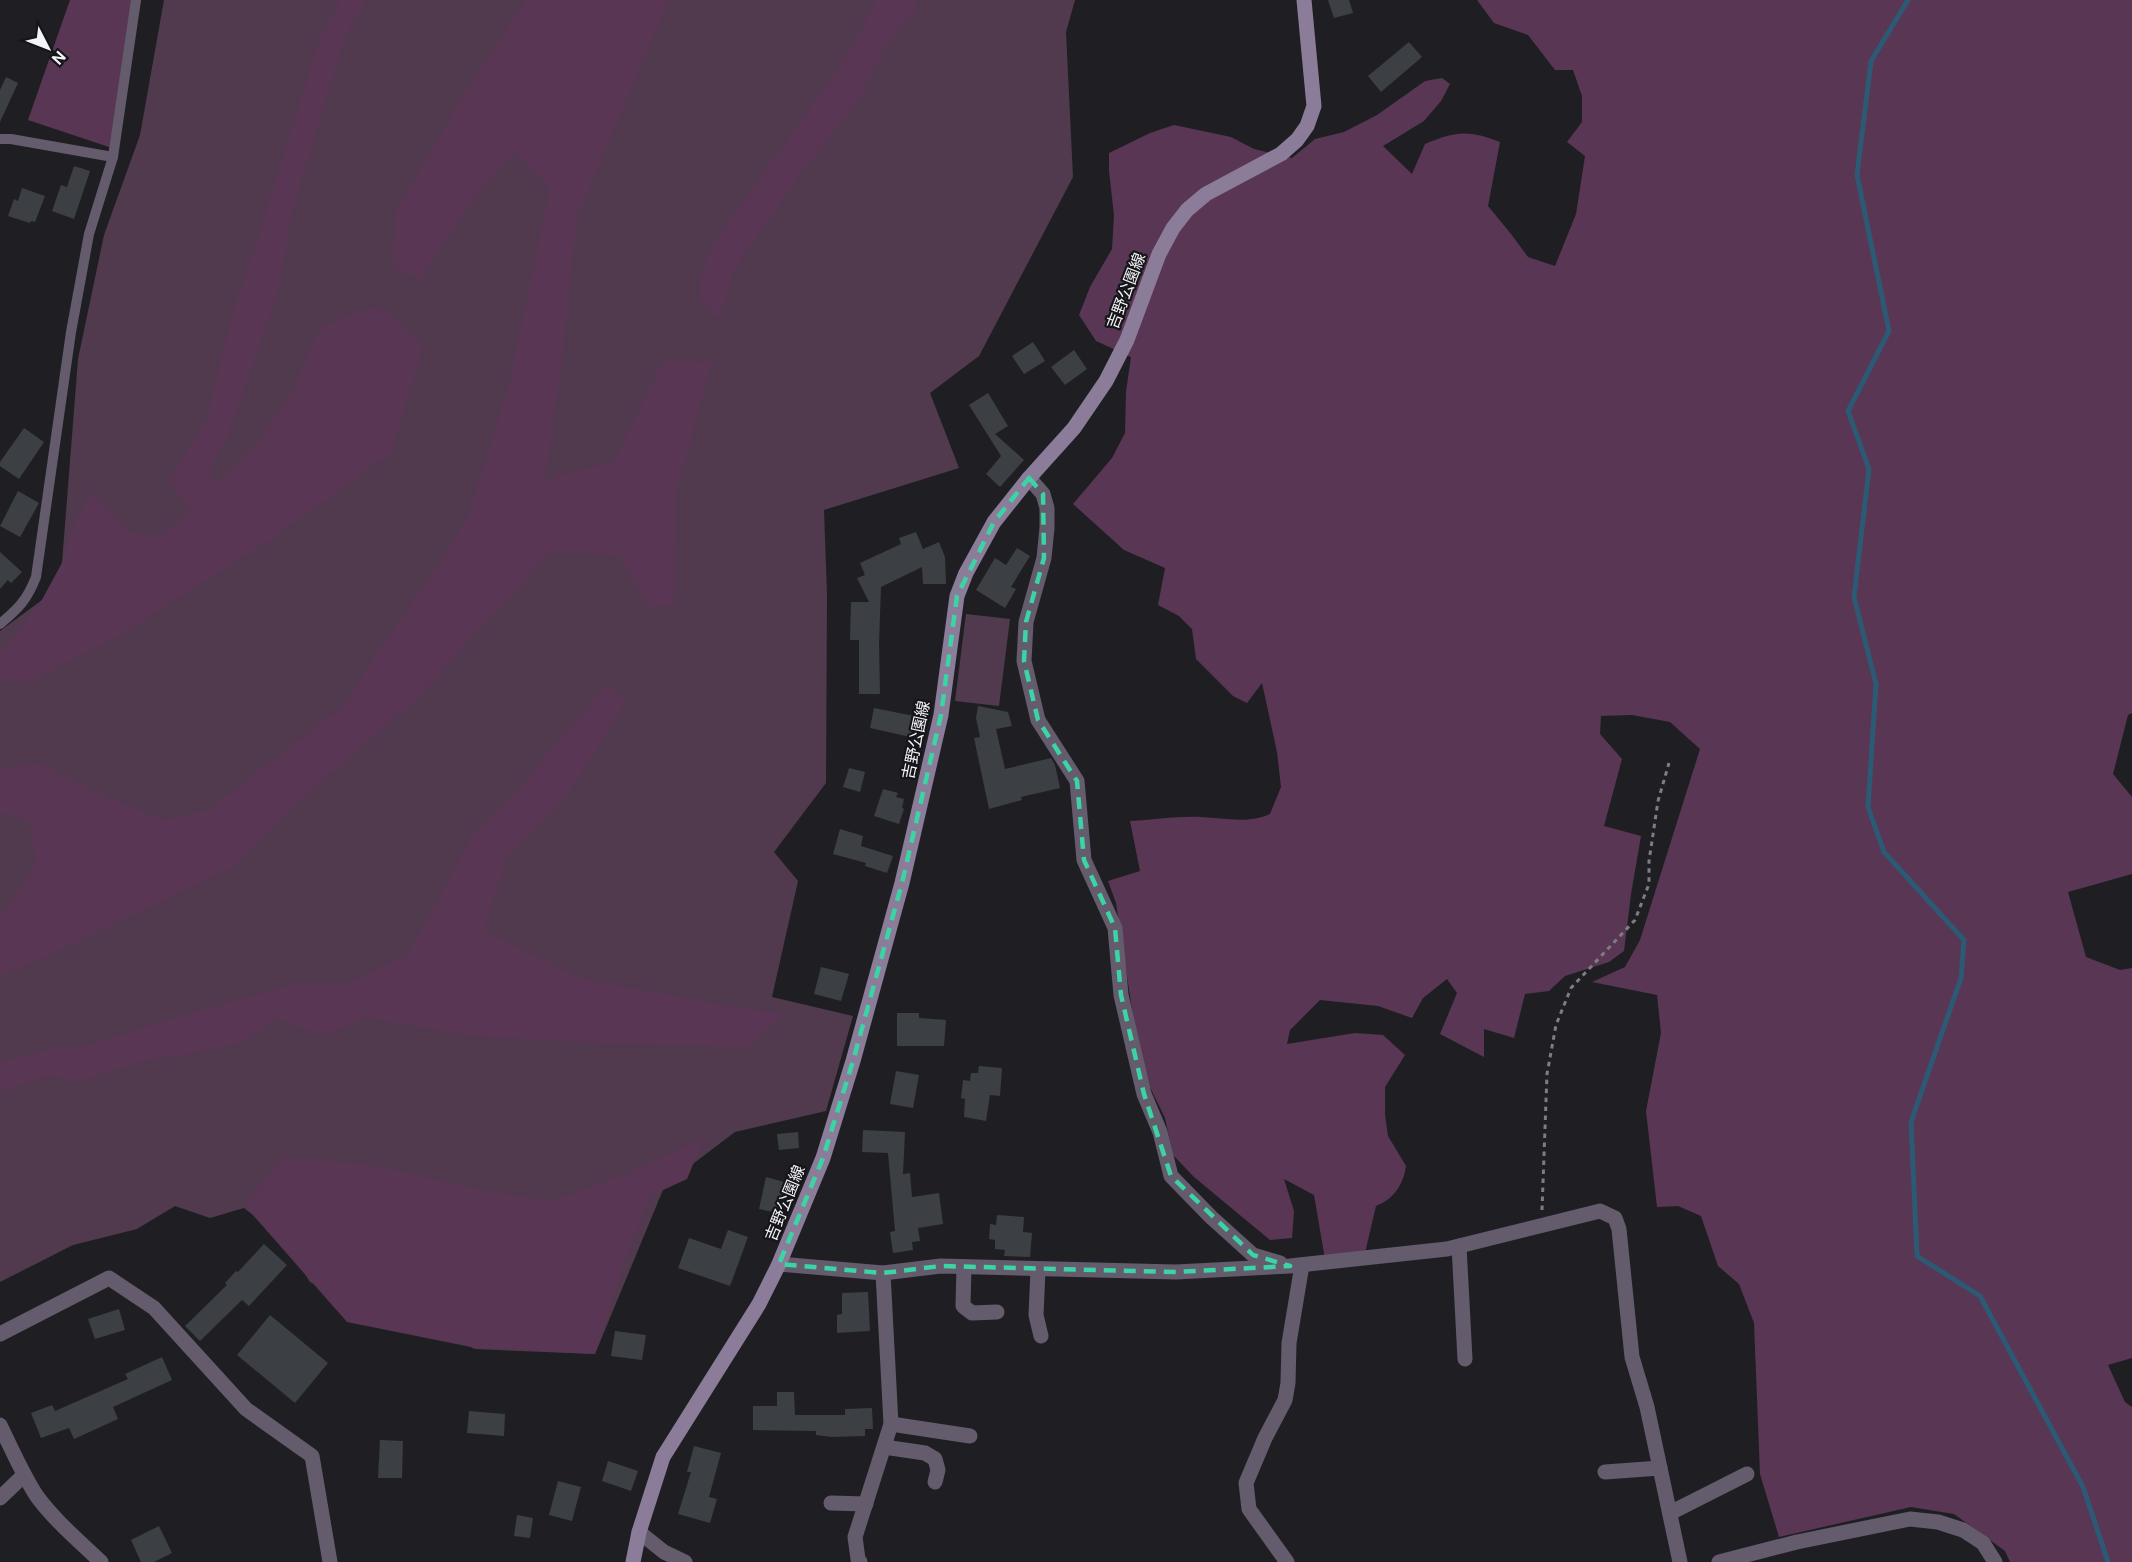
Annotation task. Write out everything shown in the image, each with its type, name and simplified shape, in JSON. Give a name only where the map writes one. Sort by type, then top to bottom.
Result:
[{"type":"main road","name":"吉野公園線","points":[[633,1562],[639,1532],[663,1457],[759,1304],[779,1264],[823,1158],[853,1061],[902,883],[941,715],[957,596],[976,550],[994,522],[1029,478],[1074,428],[1106,381],[1127,340],[1160,254],[1173,228],[1187,210],[1206,194],[1281,154],[1297,140],[1307,126],[1314,106],[1304,0]]},
{"type":"street","points":[[1029,478],[1043,494],[1047,508],[1047,528],[1044,558],[1026,622],[1024,661],[1038,720],[1077,781],[1084,860],[1115,928],[1124,1006],[1144,1094],[1160,1132],[1171,1176],[1253,1255],[1296,1265]]},
{"type":"street","points":[[779,1264],[883,1273],[941,1266],[1176,1272],[1296,1265],[1459,1246],[1600,1211],[1615,1218],[1619,1229],[1632,1357],[1647,1407],[1680,1562]]},
{"type":"street","points":[[1459,1246],[1465,1359]]},
{"type":"street","points":[[1287,1562],[1249,1509],[1246,1483],[1264,1438],[1285,1400],[1296,1265]]},
{"type":"street","points":[[964,1267],[963,1306],[972,1314],[997,1312]]},
{"type":"street","points":[[1038,1270],[1036,1314],[1041,1336]]},
{"type":"street","points":[[860,1562],[855,1537],[891,1424],[883,1273]]},
{"type":"street","points":[[0,1334],[109,1278],[154,1308],[246,1409],[312,1456],[330,1562]]},
{"type":"street","points":[[891,1424],[970,1436]]},
{"type":"street","points":[[0,1425],[24,1476],[38,1497],[100,1562]]},
{"type":"street","points":[[884,1447],[925,1453],[935,1459],[938,1470],[935,1482]]},
{"type":"street","points":[[1605,1472],[1660,1468]]},
{"type":"street","points":[[1670,1513],[1747,1474]]},
{"type":"street","points":[[0,1498],[24,1476]]},
{"type":"street","points":[[831,1503],[866,1504]]},
{"type":"street","points":[[1719,1562],[1797,1542],[1910,1519],[1938,1522],[1963,1530],[1983,1543],[1995,1562]]},
{"type":"street","points":[[639,1532],[664,1552],[685,1562]]},
{"type":"lane","points":[[0,624],[21,607],[36,577],[71,332],[89,234],[113,158],[136,0]]},
{"type":"lane","points":[[0,140],[11,139],[113,158]]},
{"type":"path","points":[[1542,1227],[1547,1074],[1556,1025],[1571,988],[1635,920],[1649,884],[1649,861],[1658,801],[1669,763]]},
{"type":"highlighted area","points":[[1029,478],[1043,494],[1044,558],[1026,622],[1024,661],[1038,720],[1077,781],[1084,860],[1115,928],[1121,995],[1144,1094],[1171,1176],[1253,1255],[1290,1266],[1176,1272],[941,1266],[883,1273],[779,1264],[823,1158],[853,1061],[902,883],[941,715],[957,596],[994,522]]},
{"type":"shaded area","points":[[70,0],[141,0],[115,149],[28,120]]},
{"type":"shaded area","points":[[164,0],[1075,0],[1066,32],[1073,177],[979,356],[930,393],[959,468],[824,510],[827,595],[826,783],[774,852],[798,881],[772,997],[853,1016],[826,1111],[735,1132],[665,1185],[595,1354],[475,1349],[399,1315],[339,1298],[310,1282],[279,1235],[244,1208],[210,1218],[175,1206],[137,1229],[73,1245],[0,1282],[0,631],[42,600],[62,563],[78,359],[104,235],[140,135]]},
{"type":"shaded area","points":[[340,0],[367,0],[345,36],[291,216],[280,287],[227,438],[208,471],[217,484],[251,452],[289,397],[321,326],[378,305],[424,344],[391,453],[270,540],[122,634],[29,682],[0,679],[0,654],[42,600],[61,565],[73,527],[92,491],[129,532],[159,536],[191,512],[170,480],[207,419],[234,308],[320,37]]},
{"type":"shaded area","points":[[526,0],[669,0],[577,217],[561,371],[545,480],[614,461],[663,361],[712,362],[676,494],[674,604],[648,608],[620,556],[553,551],[412,703],[311,791],[229,869],[39,960],[0,976],[0,919],[36,864],[30,823],[0,812],[0,775],[4,769],[39,763],[105,796],[162,820],[208,810],[345,705],[380,648],[441,562],[469,514],[510,380],[550,188],[513,152],[472,202],[420,279],[393,267],[395,213],[461,99]]},
{"type":"shaded area","points":[[877,0],[917,0],[915,12],[888,42],[860,98],[802,172],[734,270],[720,317],[717,319],[701,300],[701,277],[712,245],[825,88],[849,52]]},
{"type":"shaded area","points":[[1477,0],[2132,0],[2132,713],[2128,715],[2113,774],[2132,797],[2132,874],[2068,892],[2086,957],[2120,970],[2132,968],[2132,1358],[2108,1365],[2125,1402],[2132,1407],[2132,1562],[2010,1562],[2005,1551],[1954,1514],[1911,1507],[1779,1537],[1760,1474],[1754,1323],[1739,1284],[1718,1266],[1701,1216],[1678,1206],[1657,1207],[1646,1111],[1661,1033],[1657,995],[1592,982],[1625,967],[1640,940],[1700,749],[1670,722],[1632,715],[1601,716],[1600,734],[1622,759],[1604,826],[1641,836],[1624,951],[1609,962],[1565,976],[1549,991],[1525,994],[1514,1038],[1484,1029],[1484,1057],[1440,1034],[1457,993],[1447,979],[1423,998],[1412,1018],[1378,1006],[1320,1000],[1290,1030],[1287,1044],[1355,1033],[1383,1035],[1405,1055],[1385,1087],[1385,1115],[1388,1136],[1406,1166],[1397,1190],[1376,1206],[1365,1253],[1325,1259],[1314,1195],[1284,1179],[1294,1211],[1292,1238],[1270,1240],[1194,1177],[1173,1155],[1165,1118],[1141,1069],[1116,903],[1108,881],[1140,871],[1130,821],[1183,817],[1236,820],[1262,817],[1270,814],[1281,787],[1277,752],[1262,683],[1247,703],[1233,696],[1196,659],[1192,629],[1179,616],[1158,605],[1165,568],[1124,550],[1073,504],[1112,458],[1125,433],[1126,392],[1131,357],[1096,341],[1079,315],[1090,287],[1112,249],[1114,215],[1109,153],[1150,133],[1174,125],[1231,137],[1254,149],[1292,158],[1315,139],[1344,132],[1377,115],[1425,81],[1442,78],[1450,84],[1441,101],[1424,121],[1383,146],[1412,174],[1425,144],[1436,140],[1454,134],[1471,134],[1500,142],[1488,206],[1528,257],[1555,266],[1576,214],[1585,156],[1567,142],[1582,122],[1582,96],[1573,70],[1555,70],[1528,35],[1494,23]]},
{"type":"shaded area","points":[[966,614],[1010,619],[999,706],[955,701]]},
{"type":"shaded area","points":[[607,684],[627,699],[569,793],[508,856],[484,930],[583,979],[784,1014],[750,1047],[618,1044],[470,1036],[367,1018],[322,1036],[275,1018],[244,1042],[196,1053],[147,1060],[80,1081],[48,1075],[0,1092],[0,1062],[48,1050],[86,1046],[167,1020],[291,985],[348,983],[407,955],[476,830],[523,784]]},
{"type":"shaded area","points":[[704,1138],[687,1179],[650,1196],[626,1258],[595,1354],[476,1348],[347,1322],[245,1206],[282,1158],[365,1164],[488,1191],[552,1201],[628,1173]]},
{"type":"building","points":[[1328,0],[1349,0],[1353,13],[1334,18]]},
{"type":"building","points":[[1409,42],[1422,57],[1381,92],[1368,76]]},
{"type":"building","points":[[6,77],[18,83],[0,122],[0,90]]},
{"type":"building","points":[[74,166],[90,171],[74,219],[52,211],[61,185],[67,187]]},
{"type":"building","points":[[22,188],[45,196],[35,222],[30,223],[8,216],[14,199],[18,201]]},
{"type":"building","points":[[1033,342],[1045,361],[1024,374],[1012,356]]},
{"type":"building","points":[[1074,350],[1087,369],[1065,385],[1051,367]]},
{"type":"building","points":[[988,393],[1008,426],[995,434],[1024,460],[1000,487],[986,474],[1001,456],[969,405]]},
{"type":"building","points":[[24,428],[44,442],[19,479],[0,466],[0,462]]},
{"type":"building","points":[[18,491],[39,503],[20,537],[0,526]]},
{"type":"building","points":[[916,532],[923,549],[939,542],[945,557],[946,584],[923,584],[922,567],[881,587],[880,694],[859,694],[859,640],[850,640],[851,602],[869,602],[857,578],[865,575],[860,563],[901,544],[899,538]]},
{"type":"building","points":[[1017,548],[1030,556],[1011,587],[1016,589],[1005,608],[976,590],[995,558],[1006,565]]},
{"type":"building","points":[[0,552],[22,572],[11,583],[8,580],[0,589]]},
{"type":"building","points":[[978,706],[1008,712],[1012,726],[996,729],[1005,769],[1051,758],[1055,765],[1060,788],[1021,797],[1022,800],[989,809],[974,738],[980,737],[976,718]]},
{"type":"building","points":[[874,708],[919,717],[915,738],[870,728]]},
{"type":"building","points":[[849,768],[865,772],[860,792],[843,787]]},
{"type":"building","points":[[883,789],[898,793],[896,797],[904,799],[902,808],[904,809],[899,824],[874,816]]},
{"type":"building","points":[[840,829],[863,836],[861,846],[893,856],[887,873],[865,866],[866,863],[833,854]]},
{"type":"building","points":[[821,967],[849,974],[841,1001],[814,994]]},
{"type":"building","points":[[897,1013],[919,1013],[919,1018],[946,1020],[944,1046],[897,1046]]},
{"type":"building","points":[[979,1066],[1002,1068],[1000,1096],[990,1095],[986,1121],[964,1117],[965,1099],[961,1098],[963,1080],[970,1081],[971,1073],[978,1073]]},
{"type":"building","points":[[896,1071],[919,1075],[913,1108],[890,1104]]},
{"type":"building","points":[[863,1130],[905,1132],[903,1174],[910,1173],[912,1197],[939,1193],[943,1224],[918,1228],[920,1241],[912,1242],[913,1250],[893,1253],[890,1232],[895,1231],[888,1153],[862,1152]]},
{"type":"building","points":[[798,1132],[799,1148],[779,1150],[777,1134]]},
{"type":"building","points":[[766,1177],[784,1182],[778,1213],[759,1209]]},
{"type":"building","points":[[997,1215],[1024,1217],[1023,1232],[1032,1233],[1030,1257],[1004,1256],[1005,1250],[995,1249],[995,1240],[989,1239],[990,1224],[996,1225]]},
{"type":"building","points":[[728,1230],[748,1237],[730,1286],[678,1268],[689,1238],[721,1249]]},
{"type":"building","points":[[264,1244],[287,1265],[249,1306],[242,1300],[200,1341],[185,1326],[227,1285],[225,1283]]},
{"type":"building","points":[[868,1292],[870,1331],[837,1333],[837,1315],[842,1314],[842,1293]]},
{"type":"building","points":[[119,1309],[125,1330],[95,1339],[88,1319]]},
{"type":"building","points":[[270,1315],[328,1363],[295,1403],[237,1355]]},
{"type":"building","points":[[615,1331],[646,1335],[642,1360],[611,1356]]},
{"type":"building","points":[[162,1357],[172,1380],[113,1407],[118,1419],[74,1439],[69,1428],[41,1438],[31,1413],[52,1405],[55,1411],[128,1379],[125,1374]]},
{"type":"building","points":[[777,1392],[794,1392],[795,1415],[845,1415],[845,1409],[872,1408],[873,1429],[865,1429],[865,1436],[832,1437],[816,1435],[816,1431],[753,1430],[753,1406],[777,1406]]},
{"type":"building","points":[[469,1411],[505,1414],[504,1436],[467,1433]]},
{"type":"building","points":[[380,1440],[403,1441],[402,1478],[378,1478]]},
{"type":"building","points":[[694,1446],[721,1453],[709,1497],[717,1499],[710,1523],[678,1514],[691,1472],[687,1472]]},
{"type":"building","points":[[608,1461],[638,1471],[631,1491],[602,1481]]},
{"type":"building","points":[[558,1481],[581,1487],[572,1521],[549,1515]]},
{"type":"building","points":[[517,1515],[533,1518],[530,1538],[514,1536]]},
{"type":"building","points":[[159,1526],[172,1553],[154,1562],[141,1562],[131,1540]]},
{"type":"waterway","points":[[1908,0],[1871,61],[1857,175],[1889,331],[1848,411],[1869,469],[1854,597],[1876,684],[1868,807],[1884,852],[1964,940],[1961,978],[1911,1122],[1917,1256],[1980,1296],[2083,1487],[2108,1562]]}]
